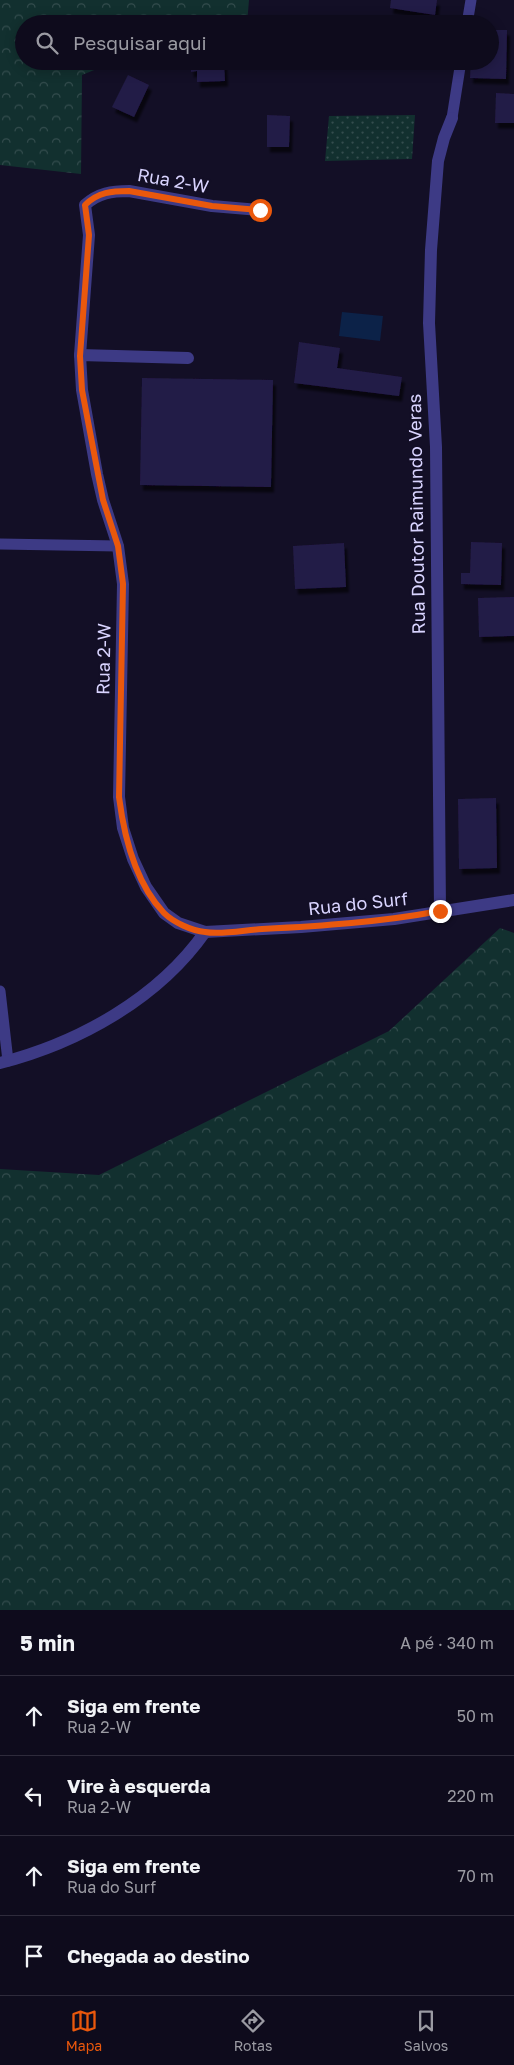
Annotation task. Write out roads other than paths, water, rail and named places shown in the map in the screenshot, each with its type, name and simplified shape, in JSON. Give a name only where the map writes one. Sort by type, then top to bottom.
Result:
[{"type":"street","name":"Rua Doutor Raimundo Veras","points":[[440,911],[436,448],[429,314],[431,250],[438,160],[452,118]]},
{"type":"street","name":"Rua 2-W","points":[[204,932],[178,923],[164,913],[146,887],[133,859],[123,828],[119,797],[123,584],[118,546],[103,500],[97,474],[82,390],[80,356],[89,235],[85,205],[94,196],[116,191],[129,191],[212,206],[260,210]]},
{"type":"street","points":[[80,356],[188,358]]},
{"type":"street","name":"Rua do Surf","points":[[204,932],[301,927],[394,919],[514,900]]},
{"type":"street","points":[[4,1062],[59,1042],[106,1020],[147,994],[173,972],[191,952],[204,932]]},
{"type":"lane","points":[[468,15],[471,0]]},
{"type":"lane","points":[[452,118],[460,70]]},
{"type":"lane","points":[[0,544],[118,546]]},
{"type":"lane","points":[[0,991],[4,1062]]},
{"type":"water","points":[[342,312],[383,316],[380,341],[339,336]]}]
